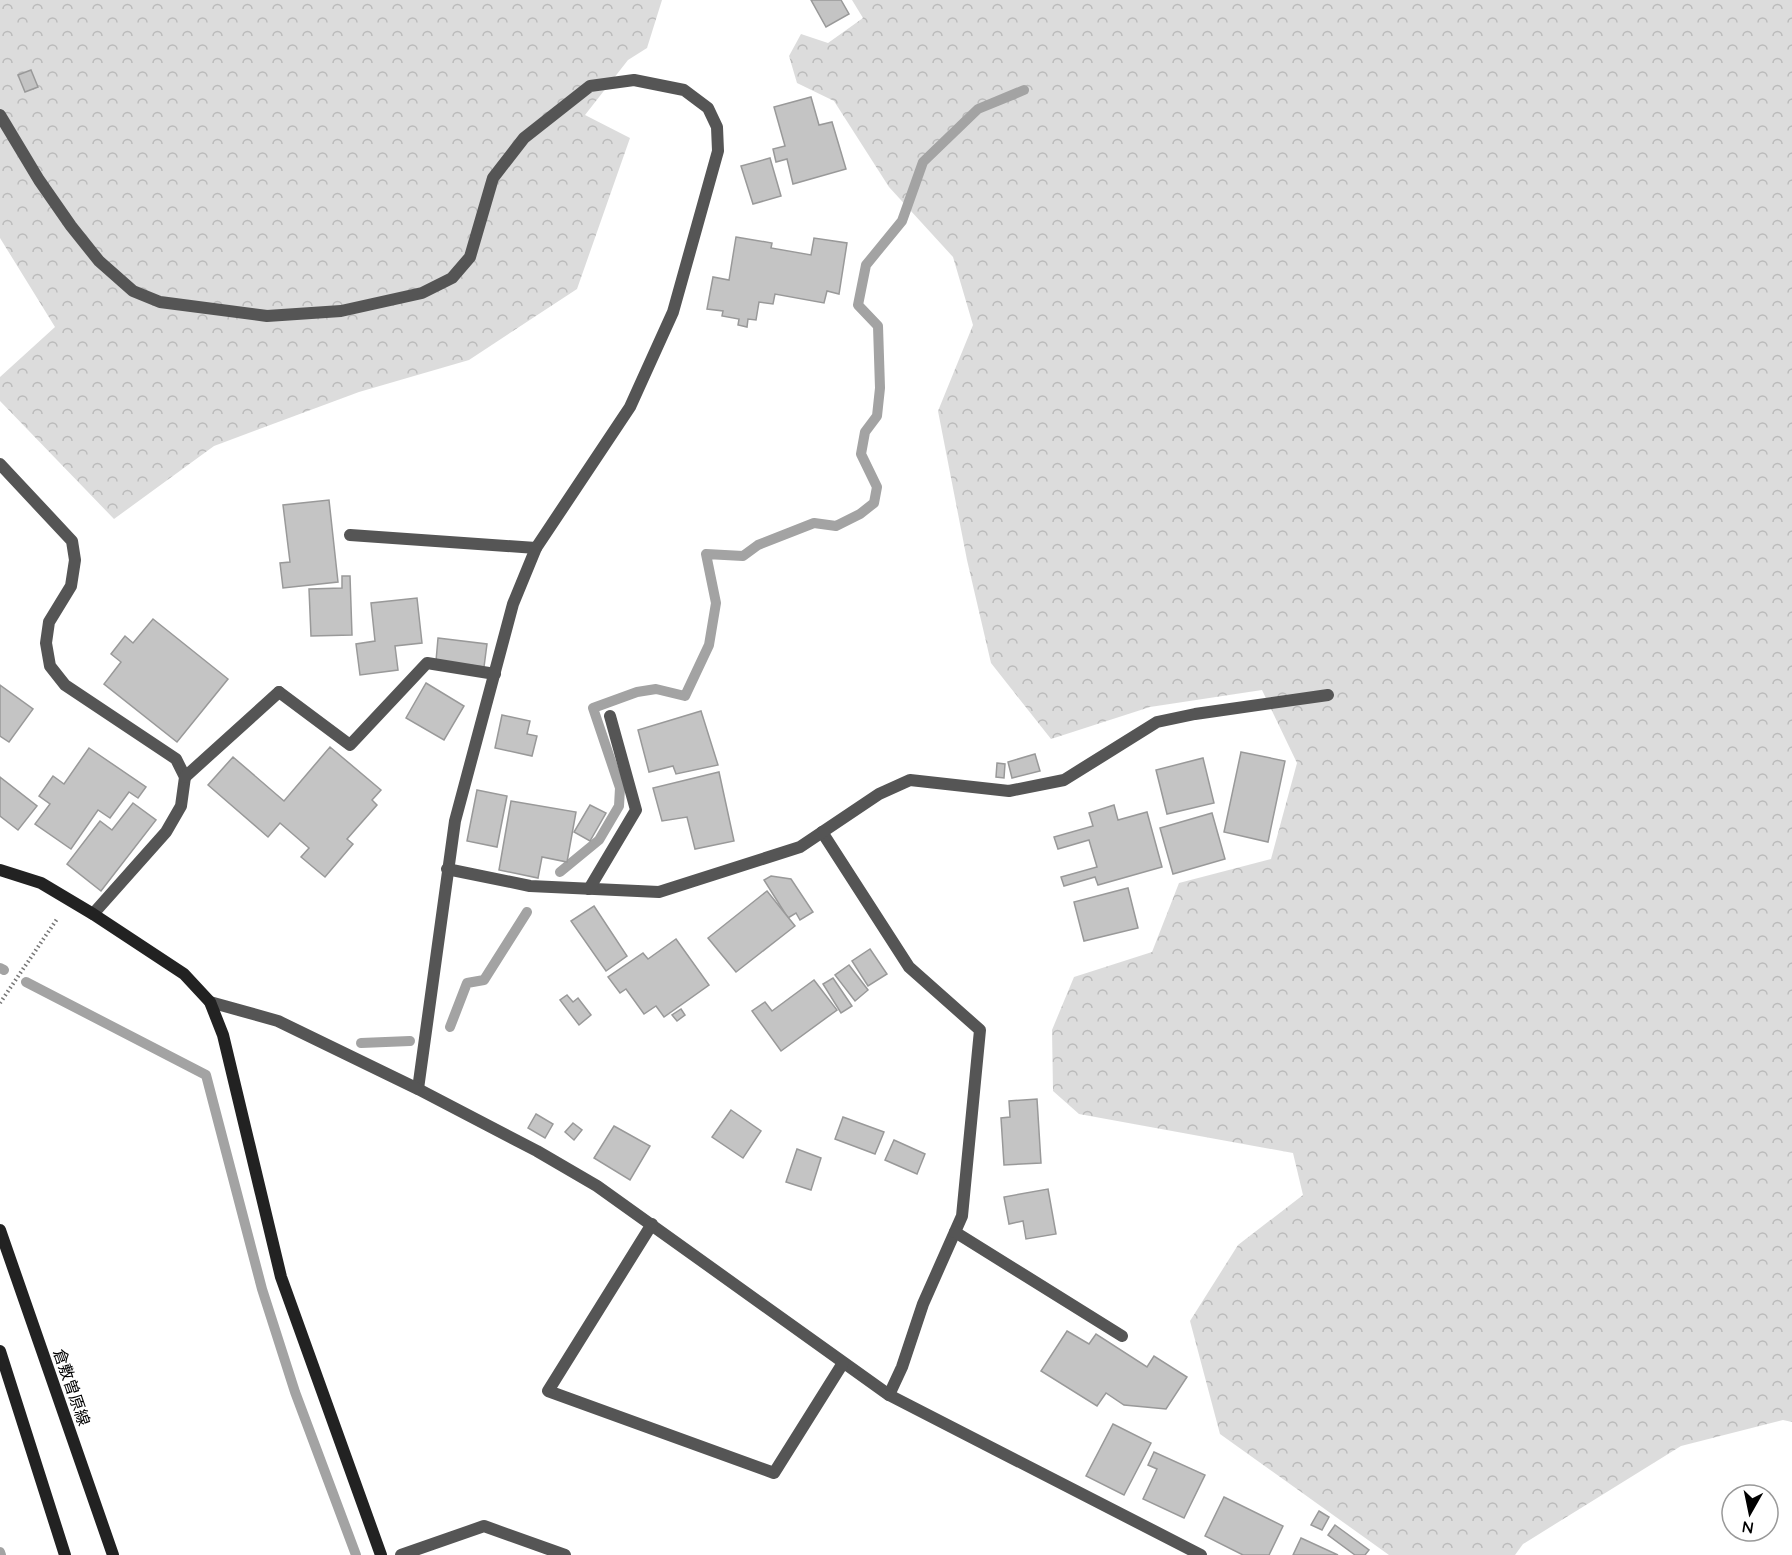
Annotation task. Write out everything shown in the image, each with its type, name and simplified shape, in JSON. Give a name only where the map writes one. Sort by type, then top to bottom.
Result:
[{"type":"street","points":[[0,115],[39,180],[71,226],[99,261],[134,291],[160,302],[267,316],[341,311],[422,293],[452,278],[470,258],[493,178],[524,138],[590,86],[634,80],[684,90],[708,108],[717,127],[718,151],[673,312],[630,407],[536,548],[513,604],[455,821],[418,1089]]},
{"type":"street","points":[[0,464],[72,541],[75,560],[71,586],[49,622],[46,643],[50,666],[65,685],[176,759],[185,777],[181,806],[166,832],[93,914]]},
{"type":"street","points":[[350,535],[536,548]]},
{"type":"street","points":[[185,777],[279,692],[350,745],[427,663],[495,674]]},
{"type":"street","points":[[447,869],[530,886],[659,892],[800,848],[879,794],[910,780],[1009,791],[1064,780],[1156,722],[1195,714],[1328,695]]},
{"type":"street","points":[[589,889],[636,810],[610,716]]},
{"type":"street","points":[[822,832],[909,967],[980,1030],[962,1216],[923,1304],[902,1367],[889,1395]]},
{"type":"street","points":[[0,870],[41,883],[93,914],[184,974],[210,1002],[223,1035],[281,1277],[381,1555]]},
{"type":"street","points":[[210,1002],[278,1021],[418,1089],[547,1157],[597,1186],[652,1224],[889,1395],[1202,1555]]},
{"type":"street","points":[[652,1224],[548,1391],[774,1473],[843,1363]]},
{"type":"street","name":"倉敷曽原線","points":[[0,1230],[113,1555]]},
{"type":"street","points":[[955,1232],[1122,1336]]},
{"type":"street","points":[[0,1352],[65,1555]]},
{"type":"street","points":[[401,1555],[484,1526],[565,1555]]},
{"type":"path","points":[[0,1003],[70,901]]},
{"type":"green space","points":[[0,0],[662,0],[647,48],[628,60],[585,115],[630,138],[577,289],[469,360],[359,392],[214,446],[114,519],[0,401],[0,377],[55,327],[0,238]]},
{"type":"green space","points":[[852,0],[1792,0],[1792,1422],[1783,1420],[1681,1446],[1523,1544],[1515,1555],[1389,1555],[1220,1434],[1190,1321],[1238,1245],[1303,1195],[1293,1153],[1079,1114],[1053,1091],[1052,1030],[1074,977],[1152,952],[1179,883],[1271,859],[1297,763],[1262,690],[1150,707],[1051,739],[991,663],[967,560],[938,411],[973,325],[953,257],[889,187],[834,101],[797,83],[789,56],[801,34],[828,43],[863,18]]},
{"type":"building","points":[[811,0],[841,0],[849,14],[826,27]]},
{"type":"building","points":[[31,70],[38,87],[25,92],[18,75]]},
{"type":"building","points":[[811,97],[819,125],[832,122],[846,169],[793,184],[787,159],[776,162],[773,149],[785,146],[774,107]]},
{"type":"building","points":[[770,158],[781,196],[753,204],[741,166]]},
{"type":"building","points":[[736,237],[772,243],[771,248],[811,255],[814,238],[847,243],[839,294],[827,291],[824,303],[775,294],[773,304],[759,302],[756,320],[748,319],[747,327],[738,325],[739,319],[722,316],[723,311],[707,309],[713,277],[729,280]]},
{"type":"building","points":[[329,500],[338,582],[283,588],[280,563],[290,562],[283,505]]},
{"type":"building","points":[[342,576],[350,576],[352,635],[311,636],[309,589],[342,588]]},
{"type":"building","points":[[417,598],[422,643],[395,646],[398,670],[360,675],[356,644],[375,641],[371,603]]},
{"type":"building","points":[[153,619],[228,679],[177,742],[104,684],[121,662],[111,654],[125,636],[133,643]]},
{"type":"building","points":[[438,638],[487,644],[484,667],[436,661]]},
{"type":"building","points":[[426,683],[464,706],[444,740],[406,718]]},
{"type":"building","points":[[0,685],[33,709],[9,742],[0,736]]},
{"type":"building","points":[[701,711],[718,765],[676,774],[673,766],[649,772],[638,730]]},
{"type":"building","points":[[502,715],[530,721],[527,734],[537,736],[532,756],[495,748]]},
{"type":"building","points":[[330,747],[381,790],[372,800],[377,805],[347,839],[353,844],[325,877],[301,857],[309,848],[280,823],[268,837],[208,785],[233,757],[284,801]]},
{"type":"building","points":[[89,748],[146,787],[138,798],[129,792],[110,818],[98,810],[71,849],[35,824],[50,804],[39,796],[53,776],[64,784]]},
{"type":"building","points":[[1241,752],[1285,761],[1268,842],[1224,832]]},
{"type":"building","points":[[1035,754],[1040,771],[1012,778],[1008,762]]},
{"type":"building","points":[[1203,758],[1214,803],[1167,814],[1156,770]]},
{"type":"building","points":[[997,763],[1005,764],[1004,778],[996,777]]},
{"type":"building","points":[[719,772],[734,841],[695,849],[687,817],[662,821],[653,788]]},
{"type":"building","points":[[0,777],[37,806],[18,830],[0,816]]},
{"type":"building","points":[[477,790],[507,796],[497,847],[467,841]]},
{"type":"building","points":[[511,801],[576,812],[567,862],[542,857],[538,878],[499,870]]},
{"type":"building","points":[[133,803],[156,820],[101,891],[67,864],[100,821],[112,830]]},
{"type":"building","points":[[590,805],[606,813],[590,841],[574,832]]},
{"type":"building","points":[[1114,805],[1118,820],[1147,812],[1162,867],[1098,885],[1095,877],[1064,886],[1061,877],[1097,867],[1089,840],[1058,849],[1054,837],[1093,826],[1089,813]]},
{"type":"building","points":[[1212,813],[1225,859],[1173,874],[1160,828]]},
{"type":"building","points":[[771,876],[791,879],[813,912],[800,920],[796,913],[788,918],[764,880]]},
{"type":"building","points":[[1128,888],[1138,928],[1084,941],[1074,902]]},
{"type":"building","points":[[767,891],[795,926],[736,972],[708,938]]},
{"type":"building","points":[[594,906],[627,956],[606,971],[571,921]]},
{"type":"building","points":[[676,939],[709,985],[664,1017],[656,1006],[644,1014],[626,989],[620,993],[608,977],[643,953],[648,959]]},
{"type":"building","points":[[870,949],[887,974],[868,986],[852,961]]},
{"type":"building","points":[[849,965],[868,990],[855,1001],[835,975]]},
{"type":"building","points":[[833,978],[852,1006],[841,1013],[823,984]]},
{"type":"building","points":[[814,980],[837,1010],[781,1051],[752,1011],[765,1002],[772,1011]]},
{"type":"building","points":[[567,995],[573,1002],[578,998],[591,1015],[579,1025],[560,1000]]},
{"type":"building","points":[[681,1009],[685,1015],[677,1021],[672,1015]]},
{"type":"building","points":[[1037,1099],[1041,1163],[1004,1165],[1001,1118],[1010,1117],[1009,1101]]},
{"type":"building","points":[[731,1110],[761,1131],[743,1158],[712,1137]]},
{"type":"building","points":[[536,1114],[553,1124],[545,1138],[528,1128]]},
{"type":"building","points":[[843,1117],[884,1132],[875,1154],[835,1139]]},
{"type":"building","points":[[573,1123],[582,1130],[574,1140],[565,1132]]},
{"type":"building","points":[[614,1126],[650,1146],[630,1180],[594,1158]]},
{"type":"building","points":[[894,1140],[925,1154],[917,1174],[885,1160]]},
{"type":"building","points":[[797,1149],[821,1158],[811,1190],[786,1182]]},
{"type":"building","points":[[1048,1189],[1056,1234],[1026,1239],[1023,1221],[1009,1224],[1004,1197]]},
{"type":"building","points":[[1067,1331],[1089,1344],[1096,1334],[1147,1367],[1154,1356],[1187,1377],[1166,1409],[1124,1405],[1106,1393],[1097,1406],[1041,1371]]},
{"type":"building","points":[[1113,1424],[1151,1443],[1124,1495],[1086,1476]]},
{"type":"building","points":[[1154,1452],[1205,1475],[1184,1518],[1143,1499],[1157,1469],[1148,1465]]},
{"type":"building","points":[[1224,1497],[1283,1526],[1269,1555],[1243,1555],[1205,1536]]},
{"type":"building","points":[[1319,1511],[1329,1517],[1322,1530],[1311,1525]]},
{"type":"building","points":[[1335,1525],[1369,1550],[1365,1555],[1355,1555],[1328,1535]]},
{"type":"building","points":[[1301,1538],[1338,1555],[1293,1555]]},
{"type":"waterway","points":[[560,872],[599,840],[619,806],[620,788],[593,708],[637,692],[656,689],[685,696],[709,645],[716,603],[706,554],[743,556],[758,545],[814,523],[836,526],[860,514],[874,503],[877,487],[861,454],[865,432],[877,416],[880,388],[878,326],[858,305],[866,265],[902,221],[923,162],[978,109],[1024,90]]},
{"type":"waterway","points":[[450,1027],[467,983],[484,980],[527,912]]},
{"type":"waterway","points":[[0,968],[4,970]]},
{"type":"waterway","points":[[26,982],[206,1075],[262,1289],[295,1392],[356,1555]]},
{"type":"waterway","points":[[361,1043],[410,1041]]}]
